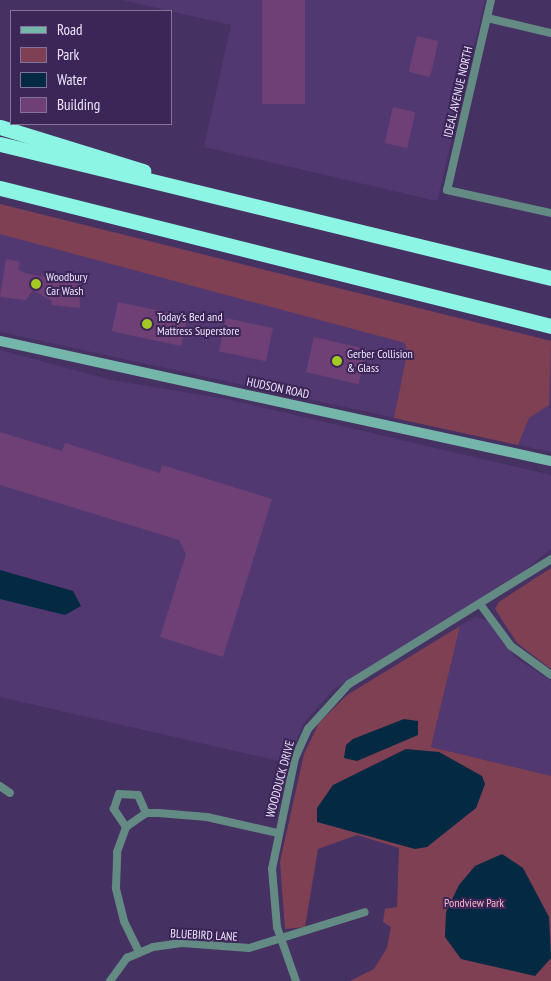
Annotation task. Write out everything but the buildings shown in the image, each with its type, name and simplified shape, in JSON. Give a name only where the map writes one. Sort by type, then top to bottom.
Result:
[{"type":"highway","points":[[0,127],[120,162],[195,192]]},
{"type":"highway","points":[[0,144],[551,278]]},
{"type":"highway","points":[[0,188],[551,326]]},
{"type":"street","name":"IDEAL AVENUE NORTH","points":[[491,0],[448,190],[551,213]]},
{"type":"street","points":[[487,18],[551,33]]},
{"type":"street","name":"HUDSON ROAD","points":[[0,341],[551,461]]},
{"type":"street","name":"WOODDUCK DRIVE","points":[[296,981],[280,941],[272,888],[278,833],[295,758],[319,712],[349,684],[551,559]]},
{"type":"street","points":[[480,604],[511,646],[551,675]]},
{"type":"street","points":[[0,786],[10,793]]},
{"type":"street","points":[[126,827],[114,809],[119,794],[138,795],[146,813]]},
{"type":"street","points":[[139,952],[124,921],[116,888],[117,852],[126,827],[146,813],[208,817],[278,833]]},
{"type":"street","name":"BLUEBIRD LANE","points":[[110,981],[119,966],[139,952],[167,944],[236,949],[280,941],[365,912]]},
{"type":"shaded area","points":[[122,0],[485,0],[437,201],[204,147],[231,25]]},
{"type":"shaded area","points":[[0,204],[551,341],[551,452],[0,332]]},
{"type":"shaded area","points":[[0,350],[111,380],[226,399],[551,475],[551,549],[524,571],[334,689],[303,724],[288,763],[0,697]]},
{"type":"shaded area","points":[[475,617],[487,620],[515,657],[551,681],[551,776],[431,747],[460,626]]},
{"type":"green space","points":[[0,204],[551,341],[549,405],[529,418],[518,445],[394,418],[407,354],[405,343],[0,234]]},
{"type":"green space","points":[[551,568],[551,669],[517,643],[495,609],[499,602]]},
{"type":"green space","name":"Pondview Park","points":[[460,626],[431,747],[551,776],[551,981],[350,981],[374,969],[387,948],[391,927],[383,922],[385,909],[397,907],[399,848],[357,835],[318,849],[305,927],[285,929],[280,862],[304,754],[319,723],[347,695]]},
{"type":"water","points":[[0,570],[73,591],[81,606],[65,615],[0,599]]},
{"type":"water","points":[[404,719],[418,721],[418,735],[357,761],[344,758],[346,745],[353,739]]},
{"type":"water","points":[[406,749],[439,752],[482,776],[485,784],[476,808],[427,847],[415,849],[317,822],[317,808],[333,785]]},
{"type":"water","points":[[502,854],[523,868],[549,917],[551,958],[535,976],[461,959],[445,937],[446,912],[459,885],[475,866]]},
{"type":"place","name":"Woodbury Car Wash","points":[[36,284]]},
{"type":"place","name":"Today's Bed and Mattress Superstore","points":[[147,324]]},
{"type":"place","name":"Gerber Collision & Glass","points":[[337,361]]}]
